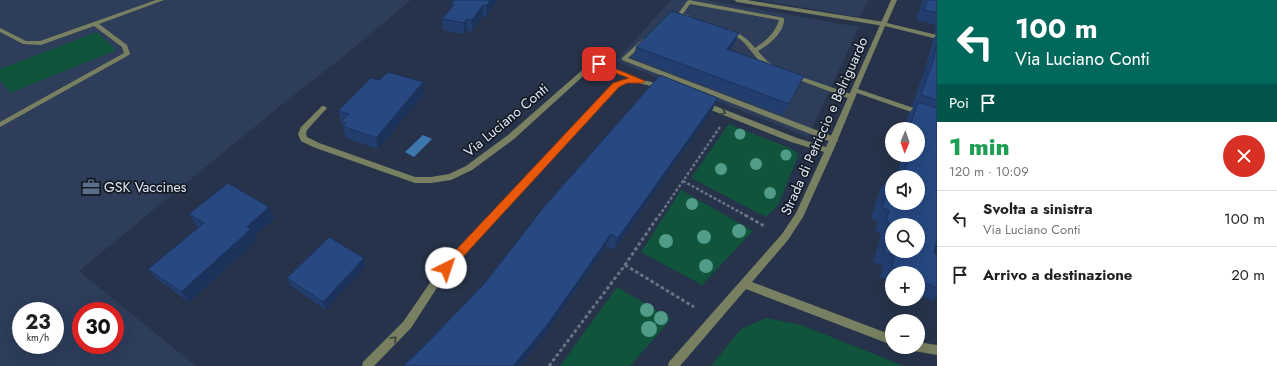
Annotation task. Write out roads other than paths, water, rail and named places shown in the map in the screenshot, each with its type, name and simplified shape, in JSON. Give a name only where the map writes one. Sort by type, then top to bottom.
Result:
[{"type":"street","points":[[0,30],[25,43],[34,44],[48,41],[161,0]]},
{"type":"street","points":[[737,0],[884,24],[937,37]]},
{"type":"street","name":"Strada di Petriccio e Belriguardo","points":[[673,366],[785,238],[800,215],[894,0]]},
{"type":"street","points":[[695,20],[677,15],[689,2],[782,20],[773,37],[765,45],[754,51]]},
{"type":"street","points":[[0,125],[128,54],[125,46],[95,24]]},
{"type":"street","points":[[725,30],[742,37],[761,60],[776,68]]},
{"type":"street","points":[[649,34],[624,59],[834,140]]},
{"type":"street","name":"Via Luciano Conti","points":[[324,108],[304,129],[302,134],[304,139],[316,145],[415,180],[431,180],[451,177],[469,168],[511,137],[590,66],[602,65],[666,90]]},
{"type":"street","points":[[789,74],[937,119]]},
{"type":"street","name":"Via Luciano Conti","points":[[366,366],[407,325],[452,260],[616,85],[626,81],[642,81]]},
{"type":"street","points":[[694,101],[794,140],[829,151]]},
{"type":"street","points":[[745,284],[885,338]]},
{"type":"street","points":[[925,348],[937,350]]},
{"type":"water","points":[[423,135],[432,139],[414,157],[405,152]]},
{"type":"place","name":"GSK Vaccines","points":[[91,187]]}]
